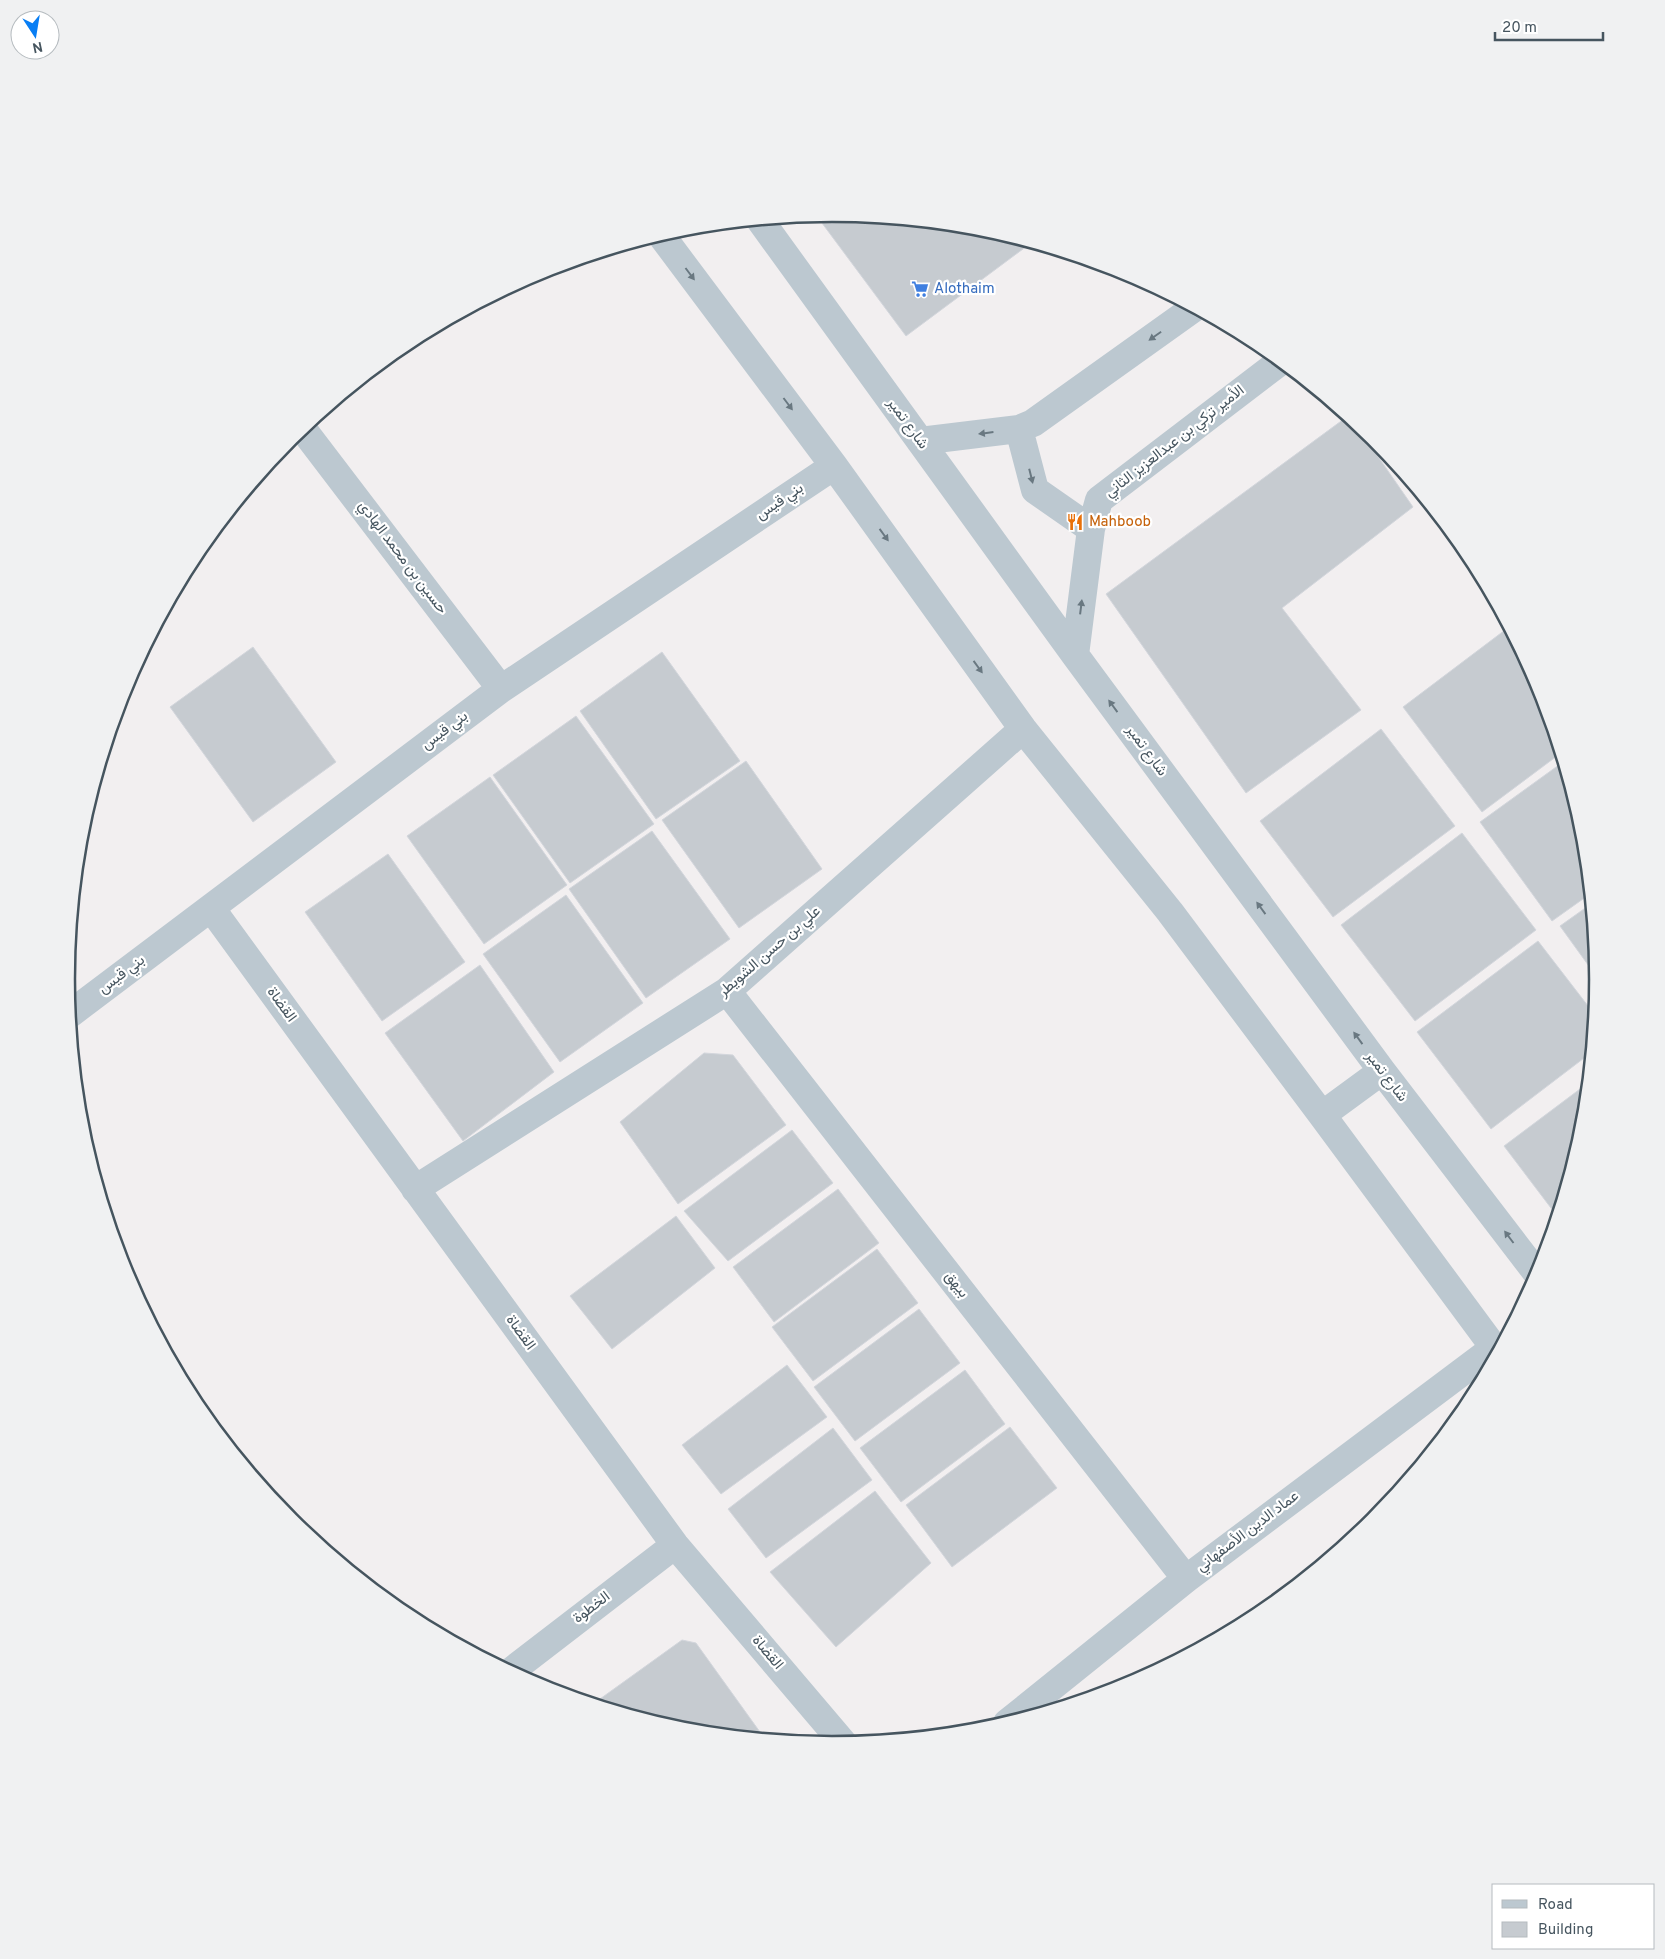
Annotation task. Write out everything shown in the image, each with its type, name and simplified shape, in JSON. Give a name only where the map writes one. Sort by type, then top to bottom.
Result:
[{"type":"street","name":"شارع تمير","points":[[764,226],[1075,655],[1382,1072],[1533,1268]]},
{"type":"street","points":[[666,241],[834,466],[1023,730],[1170,912],[1494,1348]]},
{"type":"street","points":[[920,441],[1019,429],[1033,422],[1189,311]]},
{"type":"street","name":"الأمير تركي بن عبدالعزيز الثاني","points":[[1075,655],[1091,529],[1099,500],[1275,365]]},
{"type":"street","points":[[1019,429],[1035,490],[1091,529]]},
{"type":"street","name":"حسين بن محمد الهادي","points":[[307,435],[501,689]]},
{"type":"street","name":"بني قيس","points":[[76,1009],[501,689],[834,466]]},
{"type":"street","name":"علي بن حسن الشويطر","points":[[415,1189],[727,991],[1023,730]]},
{"type":"street","name":"القضاة","points":[[211,908],[675,1545],[839,1737]]},
{"type":"street","name":"بيهق","points":[[727,991],[1186,1580]]},
{"type":"street","points":[[1322,1114],[1382,1072]]},
{"type":"street","name":"عماد الدين الأصفهاني","points":[[1019,1713],[1186,1580],[1491,1353]]},
{"type":"street","name":"الخطوة","points":[[516,1667],[675,1545]]},
{"type":"building","name":"Alothaim","points":[[822,222],[882,224],[931,228],[1025,247],[906,336]]},
{"type":"building","points":[[1343,420],[1373,449],[1413,507],[1282,608],[1361,710],[1246,793],[1106,594]]},
{"type":"building","points":[[1505,630],[1532,690],[1556,757],[1482,812],[1403,707]]},
{"type":"building","points":[[253,647],[336,762],[253,822],[170,707]]},
{"type":"building","points":[[662,652],[740,761],[656,819],[580,711]]},
{"type":"building","points":[[576,716],[654,824],[570,883],[493,775]]},
{"type":"building","points":[[1381,729],[1455,826],[1333,917],[1260,821]]},
{"type":"building","points":[[746,761],[822,869],[739,928],[662,820]]},
{"type":"building","points":[[1559,765],[1575,832],[1585,897],[1552,921],[1480,822]]},
{"type":"building","points":[[490,777],[567,885],[484,944],[407,836]]},
{"type":"building","points":[[652,831],[730,939],[646,998],[569,889]]},
{"type":"building","points":[[1462,833],[1536,930],[1415,1021],[1341,925]]},
{"type":"building","points":[[388,854],[465,962],[382,1021],[305,912]]},
{"type":"building","points":[[566,895],[643,1003],[560,1062],[483,954]]},
{"type":"building","points":[[1586,907],[1590,967],[1560,926]]},
{"type":"building","points":[[1538,941],[1589,1007],[1586,1057],[1491,1129],[1417,1032]]},
{"type":"building","points":[[480,965],[554,1072],[463,1141],[385,1033]]},
{"type":"building","points":[[704,1053],[733,1055],[786,1125],[678,1204],[620,1122]]},
{"type":"building","points":[[1582,1087],[1564,1176],[1553,1211],[1504,1146]]},
{"type":"building","points":[[792,1130],[833,1183],[728,1261],[684,1211]]},
{"type":"building","points":[[838,1189],[879,1243],[774,1322],[733,1267]]},
{"type":"building","points":[[676,1216],[715,1268],[612,1349],[570,1296]]},
{"type":"building","points":[[877,1249],[918,1303],[813,1381],[772,1327]]},
{"type":"building","points":[[919,1309],[960,1363],[855,1441],[814,1387]]},
{"type":"building","points":[[787,1365],[827,1417],[721,1494],[682,1445]]},
{"type":"building","points":[[965,1370],[1005,1424],[901,1502],[860,1448]]},
{"type":"building","points":[[1010,1427],[1057,1488],[952,1567],[906,1505]]},
{"type":"building","points":[[833,1428],[872,1480],[766,1558],[728,1509]]},
{"type":"building","points":[[875,1491],[931,1563],[836,1647],[770,1572]]},
{"type":"building","points":[[682,1640],[696,1643],[761,1733],[734,1731],[685,1722],[636,1711],[599,1700]]},
{"type":"place","name":"Alothaim","points":[[920,289]]},
{"type":"place","name":"Mahboob","points":[[1075,522]]}]
